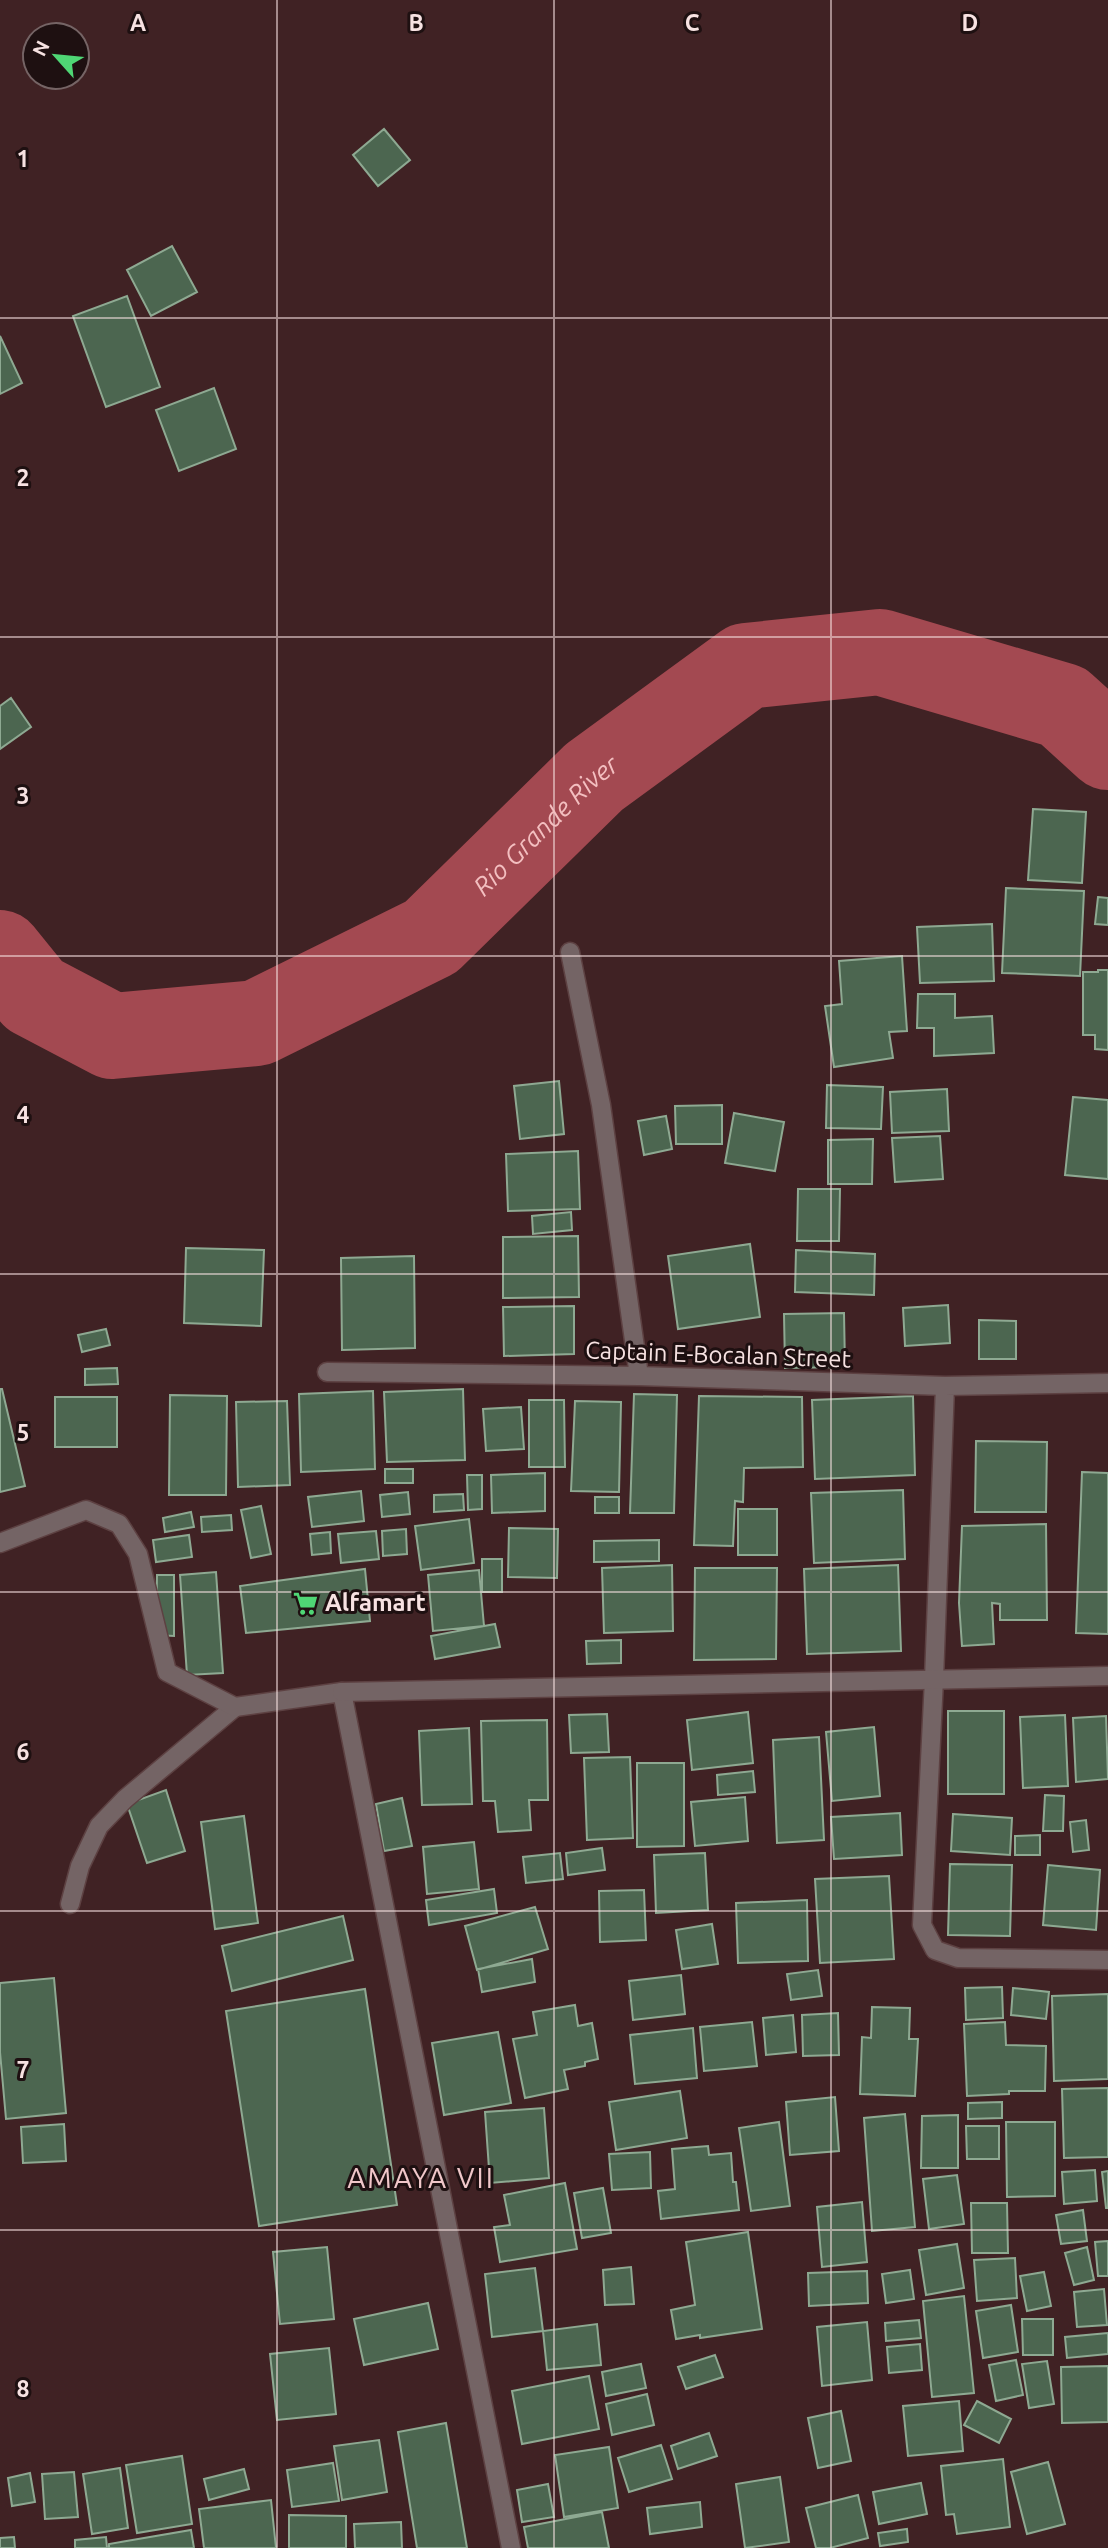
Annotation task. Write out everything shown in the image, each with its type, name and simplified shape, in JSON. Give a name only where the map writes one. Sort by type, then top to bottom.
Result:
[{"type":"street","points":[[570,952],[601,1105],[639,1376]]},
{"type":"street","name":"Captain E-Bocalan Street","points":[[327,1372],[639,1376],[945,1386],[1108,1383]]},
{"type":"street","points":[[945,1386],[922,1925],[935,1950],[958,1958],[1108,1960]]},
{"type":"street","points":[[0,1542],[86,1510],[118,1524],[138,1553],[167,1672],[235,1707]]},
{"type":"street","points":[[70,1904],[80,1866],[99,1826],[125,1799],[235,1707],[342,1692],[1108,1676]]},
{"type":"street","points":[[342,1692],[511,2548]]},
{"type":"building","points":[[384,129],[410,160],[378,186],[353,155]]},
{"type":"building","points":[[172,246],[197,292],[151,316],[127,270]]},
{"type":"building","points":[[127,296],[160,387],[106,407],[73,316]]},
{"type":"building","points":[[0,336],[22,383],[0,394]]},
{"type":"building","points":[[214,388],[236,449],[179,471],[156,410]]},
{"type":"building","points":[[11,698],[31,727],[0,749],[0,706]]},
{"type":"building","points":[[1033,809],[1086,812],[1082,883],[1028,880]]},
{"type":"building","points":[[1006,888],[1084,891],[1080,976],[1002,973]]},
{"type":"building","points":[[1098,897],[1108,898],[1108,925],[1095,924]]},
{"type":"building","points":[[992,924],[994,981],[920,983],[917,927]]},
{"type":"building","points":[[902,956],[907,1031],[889,1032],[893,1058],[834,1067],[825,1006],[842,1004],[839,961]]},
{"type":"building","points":[[1108,970],[1108,1050],[1095,1049],[1095,1035],[1083,1035],[1083,972]]},
{"type":"building","points":[[918,994],[955,994],[955,1018],[992,1016],[994,1053],[934,1056],[934,1028],[917,1028]]},
{"type":"building","points":[[559,1081],[564,1134],[520,1139],[514,1086]]},
{"type":"building","points":[[827,1085],[883,1087],[881,1129],[826,1128]]},
{"type":"building","points":[[947,1089],[949,1131],[892,1133],[890,1092]]},
{"type":"building","points":[[1073,1097],[1108,1100],[1108,1179],[1065,1175]]},
{"type":"building","points":[[722,1105],[722,1144],[676,1144],[675,1106]]},
{"type":"building","points":[[734,1113],[784,1122],[775,1171],[725,1163]]},
{"type":"building","points":[[666,1116],[672,1149],[644,1155],[638,1121]]},
{"type":"building","points":[[940,1136],[943,1179],[895,1182],[892,1138]]},
{"type":"building","points":[[873,1139],[872,1184],[828,1184],[828,1140]]},
{"type":"building","points":[[578,1151],[580,1209],[508,1211],[506,1154]]},
{"type":"building","points":[[798,1189],[840,1189],[839,1241],[797,1241]]},
{"type":"building","points":[[571,1212],[572,1230],[533,1234],[532,1216]]},
{"type":"building","points":[[578,1236],[579,1297],[503,1298],[503,1237]]},
{"type":"building","points":[[750,1244],[760,1317],[678,1329],[668,1256]]},
{"type":"building","points":[[186,1248],[264,1250],[261,1326],[184,1323]]},
{"type":"building","points":[[796,1250],[875,1254],[874,1295],[795,1292]]},
{"type":"building","points":[[414,1256],[415,1348],[342,1350],[341,1258]]},
{"type":"building","points":[[948,1305],[950,1343],[905,1346],[903,1308]]},
{"type":"building","points":[[574,1306],[574,1354],[504,1356],[503,1307]]},
{"type":"building","points":[[844,1313],[845,1367],[785,1368],[784,1314]]},
{"type":"building","points":[[979,1320],[1016,1321],[1016,1359],[979,1359]]},
{"type":"building","points":[[106,1329],[110,1345],[82,1352],[78,1335]]},
{"type":"building","points":[[117,1368],[118,1384],[85,1385],[85,1369]]},
{"type":"building","points":[[0,1389],[25,1486],[0,1492]]},
{"type":"building","points":[[463,1389],[465,1460],[387,1462],[384,1392]]},
{"type":"building","points":[[373,1391],[375,1469],[301,1472],[299,1394]]},
{"type":"building","points":[[634,1394],[677,1395],[674,1513],[630,1513]]},
{"type":"building","points":[[170,1395],[227,1396],[226,1495],[169,1495]]},
{"type":"building","points":[[699,1396],[802,1397],[803,1467],[744,1468],[743,1502],[735,1501],[733,1546],[694,1545]]},
{"type":"building","points":[[913,1396],[915,1475],[815,1479],[812,1400]]},
{"type":"building","points":[[55,1397],[117,1397],[117,1447],[55,1447]]},
{"type":"building","points":[[529,1400],[564,1400],[565,1467],[529,1467]]},
{"type":"building","points":[[287,1401],[290,1485],[238,1487],[236,1402]]},
{"type":"building","points":[[575,1401],[621,1402],[619,1492],[571,1491]]},
{"type":"building","points":[[521,1407],[524,1449],[486,1451],[483,1409]]},
{"type":"building","points":[[976,1441],[1047,1442],[1046,1512],[975,1512]]},
{"type":"building","points":[[385,1469],[413,1469],[413,1483],[385,1483]]},
{"type":"building","points":[[1082,1472],[1108,1473],[1108,1634],[1076,1633]]},
{"type":"building","points":[[545,1473],[545,1511],[492,1513],[491,1475]]},
{"type":"building","points":[[467,1475],[482,1475],[482,1509],[468,1510]]},
{"type":"building","points":[[903,1490],[905,1559],[814,1563],[811,1493]]},
{"type":"building","points":[[361,1491],[364,1521],[312,1527],[308,1497]]},
{"type":"building","points":[[408,1492],[410,1514],[382,1517],[380,1495]]},
{"type":"building","points":[[463,1494],[464,1510],[434,1512],[434,1495]]},
{"type":"building","points":[[595,1497],[619,1497],[619,1513],[595,1513]]},
{"type":"building","points":[[261,1506],[271,1554],[251,1558],[241,1510]]},
{"type":"building","points":[[738,1509],[777,1509],[777,1555],[738,1555]]},
{"type":"building","points":[[191,1512],[194,1527],[165,1532],[163,1518]]},
{"type":"building","points":[[231,1515],[232,1530],[202,1532],[201,1517]]},
{"type":"building","points":[[469,1519],[474,1563],[421,1570],[415,1526]]},
{"type":"building","points":[[1046,1524],[1047,1620],[1000,1620],[1000,1604],[992,1603],[994,1644],[962,1646],[959,1603],[962,1526]]},
{"type":"building","points":[[509,1528],[558,1529],[557,1578],[508,1577]]},
{"type":"building","points":[[406,1529],[407,1554],[383,1556],[382,1531]]},
{"type":"building","points":[[376,1531],[379,1559],[341,1563],[338,1534]]},
{"type":"building","points":[[330,1532],[331,1553],[312,1555],[310,1534]]},
{"type":"building","points":[[189,1535],[192,1557],[156,1562],[153,1540]]},
{"type":"building","points":[[659,1540],[659,1561],[594,1562],[594,1541]]},
{"type":"building","points":[[482,1559],[502,1559],[502,1592],[482,1592]]},
{"type":"building","points":[[672,1565],[673,1631],[604,1633],[602,1568]]},
{"type":"building","points":[[898,1565],[901,1651],[807,1654],[804,1569]]},
{"type":"building","points":[[695,1568],[777,1568],[776,1659],[694,1660]]},
{"type":"building","name":"Alfamart","points":[[365,1569],[370,1621],[246,1633],[240,1586]]},
{"type":"building","points":[[479,1570],[484,1626],[433,1631],[428,1575]]},
{"type":"building","points":[[216,1572],[223,1673],[187,1675],[180,1575]]},
{"type":"building","points":[[157,1575],[174,1575],[174,1636],[156,1635]]},
{"type":"building","points":[[495,1624],[500,1647],[435,1659],[431,1636]]},
{"type":"building","points":[[621,1640],[621,1663],[587,1664],[586,1641]]},
{"type":"building","points":[[948,1711],[1004,1711],[1004,1794],[948,1794]]},
{"type":"building","points":[[748,1712],[753,1763],[692,1770],[687,1720]]},
{"type":"building","points":[[607,1714],[609,1752],[571,1753],[569,1715]]},
{"type":"building","points":[[1065,1715],[1068,1786],[1023,1788],[1020,1717]]},
{"type":"building","points":[[1106,1716],[1108,1779],[1076,1782],[1073,1718]]},
{"type":"building","points":[[547,1720],[548,1800],[529,1800],[531,1830],[498,1832],[495,1801],[483,1801],[481,1721]]},
{"type":"building","points":[[874,1727],[880,1796],[832,1801],[826,1732]]},
{"type":"building","points":[[469,1728],[472,1804],[422,1805],[419,1731]]},
{"type":"building","points":[[819,1737],[824,1840],[777,1843],[773,1740]]},
{"type":"building","points":[[630,1757],[633,1838],[587,1840],[584,1758]]},
{"type":"building","points":[[637,1763],[684,1763],[684,1846],[637,1847]]},
{"type":"building","points":[[753,1771],[755,1792],[718,1795],[717,1775]]},
{"type":"building","points":[[166,1790],[185,1851],[147,1863],[127,1804]]},
{"type":"building","points":[[1045,1795],[1064,1796],[1063,1831],[1043,1831]]},
{"type":"building","points":[[745,1797],[748,1841],[695,1846],[691,1802]]},
{"type":"building","points":[[402,1798],[412,1846],[384,1851],[376,1804]]},
{"type":"building","points":[[900,1813],[902,1855],[834,1859],[831,1817]]},
{"type":"building","points":[[953,1814],[1012,1818],[1010,1855],[951,1851]]},
{"type":"building","points":[[244,1816],[258,1923],[215,1929],[201,1822]]},
{"type":"building","points":[[1086,1820],[1089,1850],[1073,1852],[1070,1822]]},
{"type":"building","points":[[1040,1835],[1040,1855],[1015,1855],[1015,1836]]},
{"type":"building","points":[[474,1842],[479,1889],[427,1894],[423,1847]]},
{"type":"building","points":[[602,1848],[605,1870],[568,1875],[566,1853]]},
{"type":"building","points":[[560,1853],[563,1879],[526,1883],[523,1857]]},
{"type":"building","points":[[705,1853],[708,1910],[656,1913],[654,1855]]},
{"type":"building","points":[[950,1864],[1012,1865],[1010,1936],[948,1935]]},
{"type":"building","points":[[1048,1865],[1100,1870],[1096,1930],[1043,1925]]},
{"type":"building","points":[[889,1876],[894,1959],[820,1963],[815,1879]]},
{"type":"building","points":[[494,1889],[497,1913],[429,1925],[426,1900]]},
{"type":"building","points":[[644,1890],[646,1940],[600,1942],[599,1891]]},
{"type":"building","points":[[807,1900],[808,1961],[738,1963],[736,1903]]},
{"type":"building","points":[[535,1907],[548,1949],[477,1970],[465,1926]]},
{"type":"building","points":[[343,1916],[353,1960],[232,1991],[222,1946]]},
{"type":"building","points":[[712,1924],[718,1964],[682,1969],[676,1930]]},
{"type":"building","points":[[532,1959],[535,1982],[482,1992],[478,1969]]},
{"type":"building","points":[[818,1970],[822,1996],[791,2000],[787,1974]]},
{"type":"building","points":[[681,1975],[685,2014],[633,2020],[629,1981]]},
{"type":"building","points":[[54,1978],[66,2113],[6,2119],[0,2052],[0,1983]]},
{"type":"building","points":[[1002,1987],[1003,2018],[966,2020],[965,1988]]},
{"type":"building","points":[[1013,1988],[1049,1992],[1046,2019],[1011,2015]]},
{"type":"building","points":[[365,1989],[397,2205],[259,2226],[226,2011]]},
{"type":"building","points":[[1108,1994],[1108,2079],[1054,2081],[1052,1996]]},
{"type":"building","points":[[575,2005],[578,2026],[592,2023],[598,2059],[585,2062],[585,2066],[564,2070],[568,2089],[525,2098],[513,2039],[537,2035],[533,2012]]},
{"type":"building","points":[[872,2007],[910,2008],[909,2039],[918,2039],[915,2096],[860,2094],[862,2037],[871,2038]]},
{"type":"building","points":[[838,2013],[839,2055],[803,2056],[802,2015]]},
{"type":"building","points":[[793,2015],[796,2052],[766,2055],[763,2018]]},
{"type":"building","points":[[752,2022],[757,2066],[704,2071],[700,2027]]},
{"type":"building","points":[[1005,2022],[1006,2045],[1046,2046],[1045,2091],[1009,2091],[1009,2094],[967,2096],[964,2024]]},
{"type":"building","points":[[693,2028],[697,2078],[635,2084],[630,2035]]},
{"type":"building","points":[[498,2032],[511,2103],[444,2115],[432,2043]]},
{"type":"building","points":[[1108,2088],[1108,2157],[1064,2158],[1062,2089]]},
{"type":"building","points":[[680,2091],[687,2138],[616,2150],[609,2102]]},
{"type":"building","points":[[835,2097],[839,2151],[790,2155],[786,2102]]},
{"type":"building","points":[[1002,2102],[1002,2118],[968,2119],[968,2103]]},
{"type":"building","points":[[544,2108],[549,2178],[490,2183],[485,2112]]},
{"type":"building","points":[[905,2114],[915,2227],[872,2231],[864,2118]]},
{"type":"building","points":[[958,2115],[958,2168],[921,2168],[922,2116]]},
{"type":"building","points":[[779,2122],[790,2206],[751,2211],[739,2128]]},
{"type":"building","points":[[1006,2122],[1055,2122],[1055,2196],[1007,2197]]},
{"type":"building","points":[[64,2124],[66,2161],[23,2163],[21,2127]]},
{"type":"building","points":[[966,2126],[999,2126],[999,2159],[967,2159]]},
{"type":"building","points":[[708,2146],[709,2155],[731,2153],[739,2210],[661,2219],[658,2191],[675,2189],[672,2149]]},
{"type":"building","points":[[650,2152],[651,2188],[612,2190],[609,2154]]},
{"type":"building","points":[[1095,2170],[1097,2201],[1064,2204],[1062,2172]]},
{"type":"building","points":[[1108,2171],[1108,2208],[1106,2208],[1102,2172]]},
{"type":"building","points":[[957,2175],[964,2224],[929,2229],[923,2179]]},
{"type":"building","points":[[565,2183],[577,2249],[500,2262],[494,2227],[510,2225],[504,2195]]},
{"type":"building","points":[[603,2188],[611,2233],[582,2238],[574,2193]]},
{"type":"building","points":[[862,2202],[867,2262],[822,2267],[817,2207]]},
{"type":"building","points":[[971,2203],[1007,2203],[1008,2253],[972,2253]]},
{"type":"building","points":[[1083,2210],[1087,2241],[1061,2244],[1056,2215]]},
{"type":"building","points":[[748,2232],[762,2329],[676,2339],[671,2310],[695,2305],[686,2242]]},
{"type":"building","points":[[1108,2241],[1108,2276],[1098,2276],[1095,2242]]},
{"type":"building","points":[[957,2244],[964,2288],[926,2295],[919,2250]]},
{"type":"building","points":[[327,2247],[334,2319],[280,2324],[273,2252]]},
{"type":"building","points":[[1087,2247],[1094,2280],[1074,2285],[1065,2253]]},
{"type":"building","points":[[1015,2258],[1017,2298],[977,2301],[974,2260]]},
{"type":"building","points":[[631,2267],[634,2304],[605,2305],[603,2270]]},
{"type":"building","points":[[535,2268],[543,2331],[492,2337],[485,2274]]},
{"type":"building","points":[[910,2270],[914,2299],[886,2303],[882,2274]]},
{"type":"building","points":[[867,2271],[868,2303],[809,2306],[808,2273]]},
{"type":"building","points":[[1044,2272],[1051,2306],[1027,2311],[1020,2276]]},
{"type":"building","points":[[1104,2289],[1107,2325],[1077,2327],[1074,2292]]},
{"type":"building","points":[[964,2296],[974,2393],[932,2397],[923,2301]]},
{"type":"building","points":[[428,2303],[438,2349],[364,2365],[354,2319]]},
{"type":"building","points":[[1011,2305],[1018,2352],[983,2358],[976,2311]]},
{"type":"building","points":[[1022,2319],[1053,2319],[1053,2355],[1023,2355]]},
{"type":"building","points":[[919,2320],[921,2338],[886,2341],[885,2323]]},
{"type":"building","points":[[867,2322],[872,2380],[822,2386],[817,2327]]},
{"type":"building","points":[[597,2324],[601,2365],[547,2370],[543,2331]]},
{"type":"building","points":[[1108,2333],[1108,2354],[1067,2358],[1065,2337]]},
{"type":"building","points":[[920,2344],[922,2370],[889,2373],[887,2347]]},
{"type":"building","points":[[329,2348],[336,2414],[277,2420],[270,2354]]},
{"type":"building","points":[[715,2355],[723,2377],[686,2389],[678,2367]]},
{"type":"building","points":[[1016,2360],[1023,2395],[996,2401],[989,2365]]},
{"type":"building","points":[[1047,2361],[1054,2404],[1029,2408],[1022,2364]]},
{"type":"building","points":[[641,2364],[646,2388],[606,2396],[602,2372]]},
{"type":"building","points":[[1108,2366],[1108,2422],[1062,2423],[1061,2367]]},
{"type":"building","points":[[589,2376],[599,2429],[522,2444],[512,2391]]},
{"type":"building","points":[[647,2394],[654,2425],[612,2435],[606,2404]]},
{"type":"building","points":[[959,2401],[963,2451],[908,2456],[903,2406]]},
{"type":"building","points":[[977,2401],[1011,2419],[999,2443],[964,2425]]},
{"type":"building","points":[[841,2411],[851,2461],[818,2468],[808,2418]]},
{"type":"building","points":[[446,2423],[467,2548],[417,2548],[398,2432]]},
{"type":"building","points":[[709,2433],[717,2456],[678,2469],[671,2446]]},
{"type":"building","points":[[379,2440],[387,2492],[342,2500],[334,2446]]},
{"type":"building","points":[[661,2445],[672,2479],[629,2492],[618,2458]]},
{"type":"building","points":[[609,2447],[618,2508],[564,2517],[555,2455]]},
{"type":"building","points":[[182,2456],[192,2524],[137,2533],[126,2465]]},
{"type":"building","points":[[1003,2459],[1010,2527],[957,2534],[954,2514],[946,2515],[941,2466]]},
{"type":"building","points":[[1048,2462],[1065,2524],[1027,2534],[1011,2472]]},
{"type":"building","points":[[333,2463],[339,2501],[292,2507],[287,2470]]},
{"type":"building","points":[[120,2468],[128,2528],[92,2534],[83,2474]]},
{"type":"building","points":[[244,2469],[249,2489],[209,2500],[204,2479]]},
{"type":"building","points":[[74,2472],[78,2517],[45,2519],[42,2474]]},
{"type":"building","points":[[30,2473],[35,2502],[12,2506],[8,2478]]},
{"type":"building","points":[[780,2477],[789,2542],[745,2548],[736,2484]]},
{"type":"building","points":[[921,2483],[927,2514],[879,2524],[873,2492]]},
{"type":"building","points":[[548,2484],[554,2517],[522,2522],[517,2490]]},
{"type":"building","points":[[858,2495],[868,2538],[830,2548],[816,2548],[806,2508]]},
{"type":"building","points":[[271,2500],[276,2548],[204,2548],[199,2509]]},
{"type":"building","points":[[700,2502],[702,2527],[650,2534],[647,2508]]},
{"type":"building","points":[[602,2512],[609,2548],[528,2548],[524,2527]]},
{"type":"building","points":[[289,2515],[346,2516],[346,2548],[289,2548]]},
{"type":"building","points":[[401,2522],[402,2548],[355,2548],[354,2524]]},
{"type":"building","points":[[907,2529],[908,2542],[880,2546],[878,2533]]},
{"type":"building","points":[[191,2530],[194,2548],[109,2548],[109,2544]]},
{"type":"building","points":[[14,2537],[15,2548],[0,2548],[0,2538]]},
{"type":"building","points":[[106,2537],[107,2548],[75,2548],[75,2540]]},
{"type":"waterway","name":"Rio Grande River","points":[[0,953],[34,995],[112,1036],[257,1023],[431,937],[594,777],[746,666],[880,652],[1063,706],[1108,747]]},
{"type":"place","name":"Alfamart","points":[[305,1603]]},
{"type":"district","name":"AMAYA VII","points":[[421,2178]]}]
